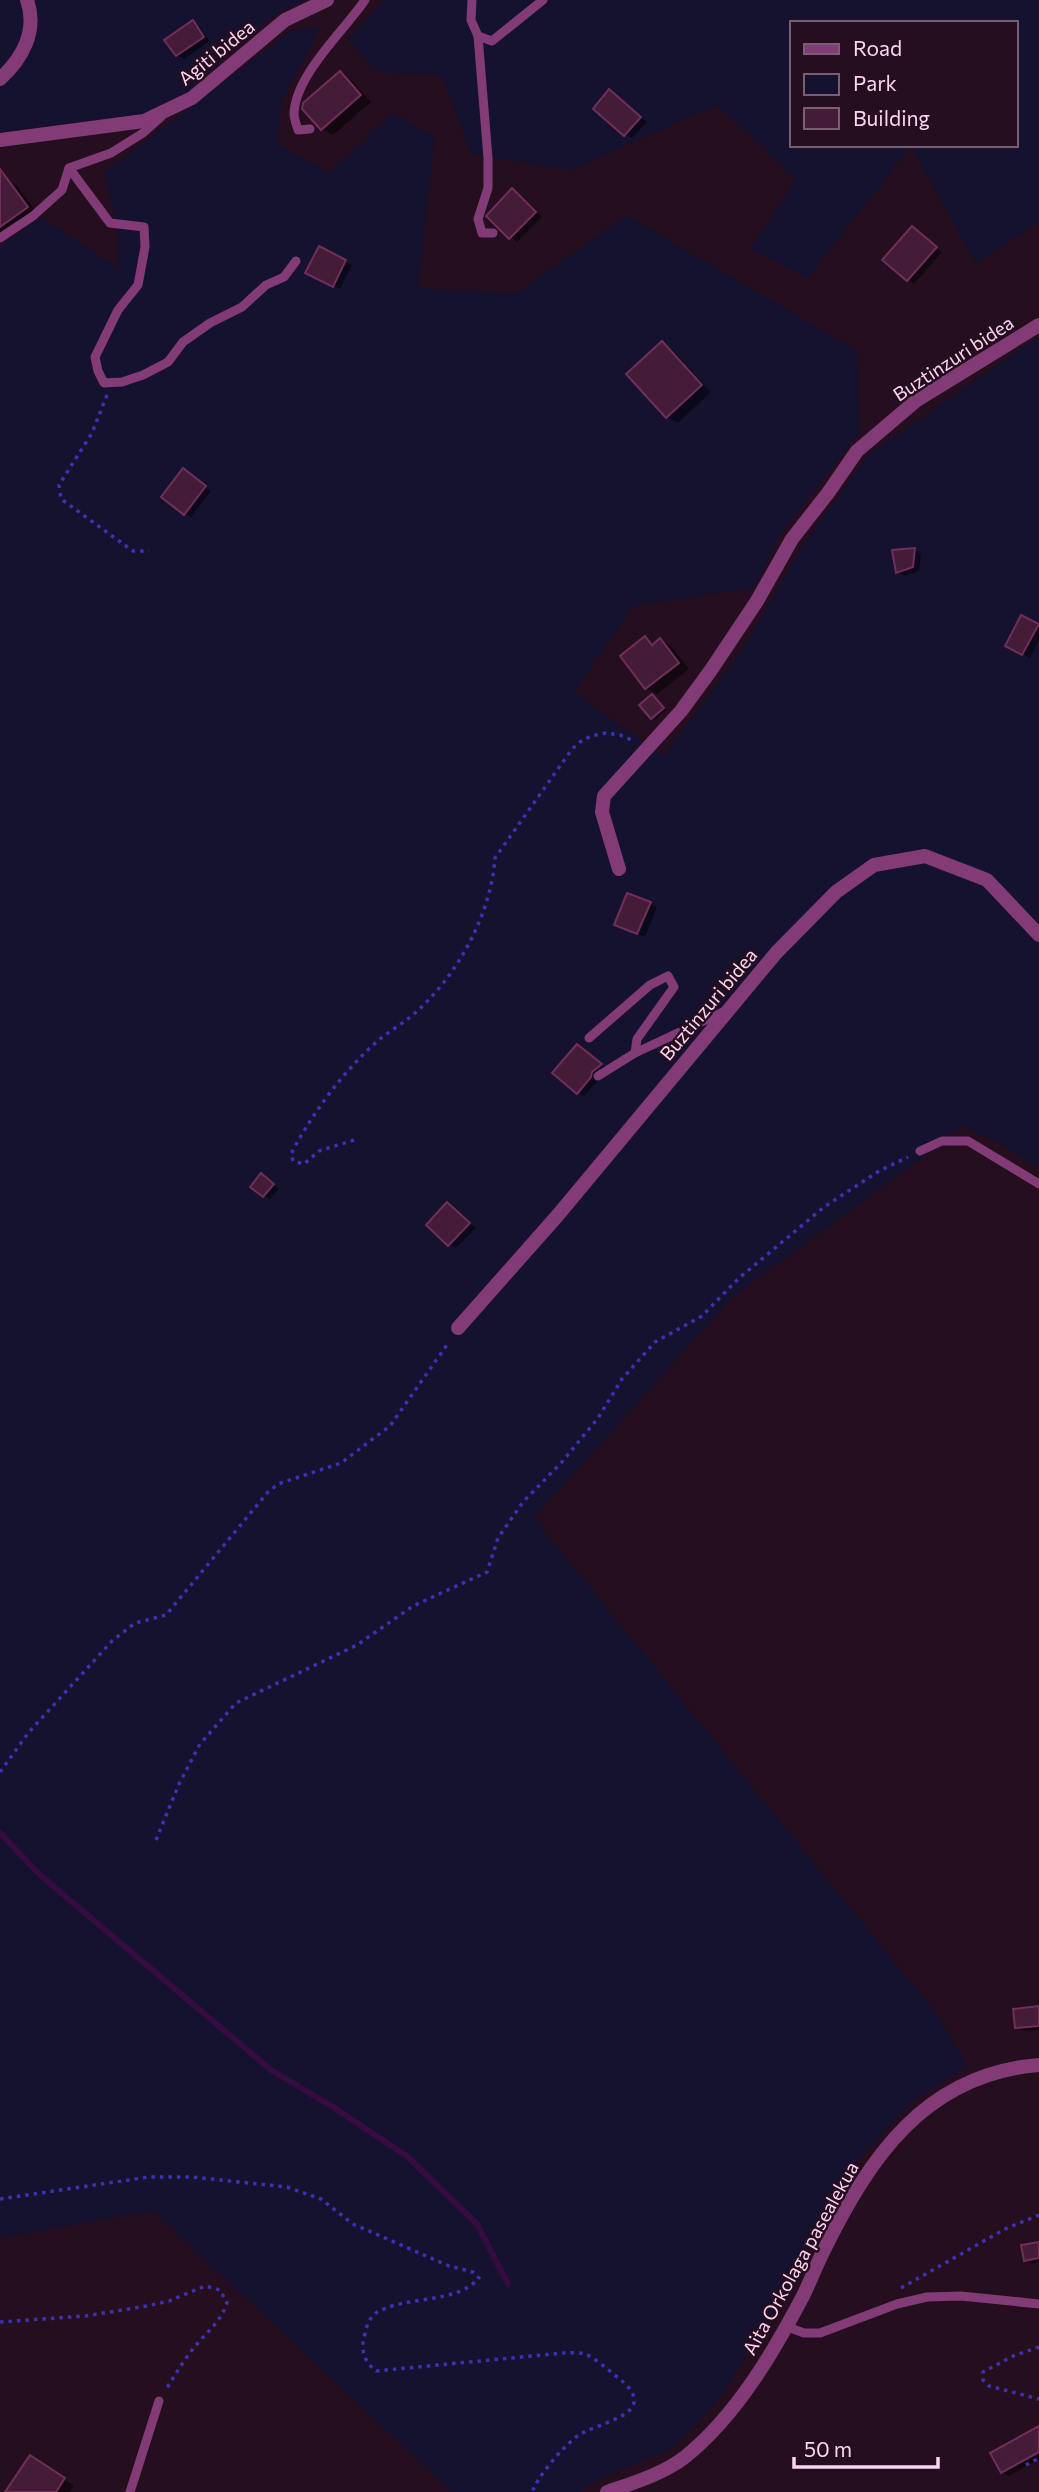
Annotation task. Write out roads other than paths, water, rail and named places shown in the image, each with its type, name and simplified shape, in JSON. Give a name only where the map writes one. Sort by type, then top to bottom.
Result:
[{"type":"street","points":[[0,79],[23,54],[31,30],[27,0]]},
{"type":"street","name":"Agiti bidea","points":[[0,141],[144,121],[192,98],[285,20],[327,0]]},
{"type":"street","name":"Buztinzuri bidea","points":[[618,869],[602,812],[604,796],[681,711],[757,601],[792,539],[857,451],[917,400],[1039,325]]},
{"type":"street","name":"Buztinzuri bidea","points":[[458,1328],[558,1215],[776,953],[828,901],[874,864],[925,856],[988,880],[1039,935]]},
{"type":"street","name":"Aita Orkolaga pasealekua","points":[[607,2492],[683,2459],[731,2410],[803,2295],[823,2251],[862,2183],[885,2148],[904,2127],[932,2102],[967,2081],[1018,2066],[1039,2065]]},
{"type":"lane","points":[[310,129],[298,130],[294,114],[302,87],[339,31],[365,0]]},
{"type":"lane","points":[[472,0],[471,20],[478,36],[488,158],[488,188],[478,219],[482,233],[493,233]]},
{"type":"lane","points":[[478,36],[492,41],[543,0]]},
{"type":"lane","points":[[69,168],[111,153],[143,133],[173,107]]},
{"type":"lane","points":[[0,238],[33,216],[62,190],[69,168]]},
{"type":"lane","points":[[69,168],[110,223],[144,227],[145,247],[138,285],[118,310],[95,357],[104,383],[122,382],[168,362],[183,342],[210,323],[242,307],[266,285],[284,277],[296,261]]},
{"type":"lane","points":[[589,1038],[650,985],[668,976],[674,987],[637,1039],[635,1053]]},
{"type":"lane","points":[[598,1076],[635,1053],[729,1009]]},
{"type":"lane","points":[[920,1151],[942,1141],[968,1141],[1039,1184]]},
{"type":"lane","points":[[785,2326],[804,2333],[820,2333],[897,2304],[927,2297],[961,2295],[1039,2304]]},
{"type":"lane","points":[[130,2492],[159,2401]]},
{"type":"waterway","points":[[0,1833],[40,1875],[271,2070],[408,2157],[477,2224],[508,2284]]}]
